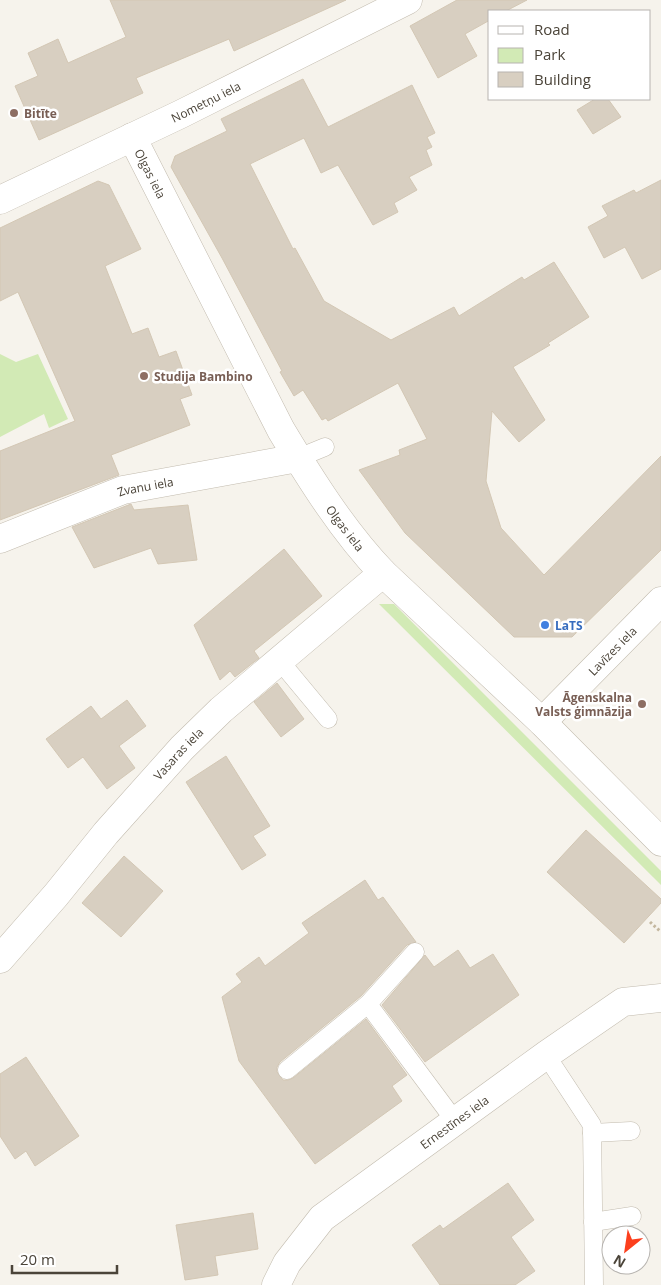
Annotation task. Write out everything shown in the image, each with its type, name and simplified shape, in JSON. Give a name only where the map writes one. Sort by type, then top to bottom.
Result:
[{"type":"street","name":"Nometņu iela","points":[[0,200],[132,137],[408,0]]},
{"type":"street","name":"Olgas iela","points":[[132,137],[281,430],[360,548],[383,573],[542,722],[661,842]]},
{"type":"street","name":"Zvanu iela","points":[[0,539],[123,490],[298,458]]},
{"type":"street","name":"Vasaras iela","points":[[0,959],[56,895],[106,833],[182,748],[221,710],[383,573]]},
{"type":"street","name":"Lavīzes iela","points":[[542,722],[661,601]]},
{"type":"street","name":"Ernestīnes iela","points":[[276,1285],[287,1263],[322,1218],[546,1055],[623,1002],[661,998]]},
{"type":"lane","points":[[298,458],[324,447]]},
{"type":"lane","points":[[279,660],[328,719]]},
{"type":"lane","points":[[287,1070],[368,1004],[416,952]]},
{"type":"lane","points":[[368,1004],[456,1121]]},
{"type":"lane","points":[[546,1055],[592,1124],[594,1285]]},
{"type":"lane","points":[[592,1133],[631,1131]]},
{"type":"lane","points":[[593,1222],[632,1216]]},
{"type":"path","points":[[650,922],[661,932]]},
{"type":"green space","points":[[0,354],[16,362],[38,354],[68,419],[49,428],[44,414],[0,437]]},
{"type":"green space","points":[[379,604],[394,604],[661,871],[661,885]]},
{"type":"building","points":[[110,0],[346,0],[234,51],[229,39],[136,78],[143,93],[39,140],[15,86],[38,76],[28,53],[58,39],[68,63],[126,37]]},
{"type":"building","points":[[457,0],[527,0],[508,10],[488,10],[488,21],[465,34],[477,56],[438,78],[410,26]]},
{"type":"building","points":[[303,79],[328,127],[412,85],[435,133],[427,137],[432,147],[426,150],[432,165],[409,177],[417,190],[394,203],[398,212],[373,225],[338,165],[321,173],[304,138],[250,164],[293,249],[295,248],[324,301],[391,340],[454,307],[459,316],[522,277],[524,280],[554,262],[589,317],[548,343],[550,345],[513,367],[545,420],[519,442],[492,411],[486,481],[501,528],[544,575],[661,456],[661,550],[572,637],[514,637],[405,533],[359,470],[400,455],[399,450],[427,439],[398,383],[328,421],[326,418],[322,420],[303,390],[294,396],[222,258],[171,167],[175,156],[227,131],[221,119]]},
{"type":"building","points":[[593,100],[609,100],[621,117],[593,134],[577,110]]},
{"type":"building","points":[[661,180],[661,269],[642,279],[625,247],[604,258],[588,227],[608,216],[602,206],[634,190],[636,193]]},
{"type":"building","points":[[98,181],[109,185],[141,249],[105,266],[132,334],[148,328],[159,357],[176,351],[192,395],[180,399],[190,425],[111,455],[119,475],[0,520],[0,451],[75,421],[18,292],[0,301],[0,228]]},
{"type":"building","points":[[131,504],[134,510],[188,505],[197,560],[158,564],[151,548],[94,568],[72,527]]},
{"type":"building","points":[[284,549],[322,596],[254,651],[259,658],[235,677],[230,671],[220,680],[194,625]]},
{"type":"building","points":[[277,683],[304,719],[281,737],[254,702]]},
{"type":"building","points":[[127,700],[146,726],[119,746],[135,768],[107,789],[83,757],[68,768],[46,739],[91,706],[101,719]]},
{"type":"building","points":[[226,756],[270,826],[253,836],[266,855],[242,870],[186,782]]},
{"type":"building","points":[[586,830],[661,899],[661,903],[624,943],[547,872]]},
{"type":"building","points":[[124,856],[163,891],[121,937],[82,903]]},
{"type":"building","points":[[365,880],[378,900],[383,897],[416,942],[407,945],[361,996],[280,1062],[277,1072],[283,1080],[293,1078],[366,1019],[407,1075],[392,1086],[402,1101],[315,1164],[239,1061],[222,997],[242,982],[236,974],[259,957],[265,966],[309,933],[302,923]]},
{"type":"building","points":[[458,950],[470,968],[493,954],[519,995],[425,1062],[382,1005],[425,955],[434,967]]},
{"type":"building","points":[[26,1057],[79,1136],[35,1166],[26,1151],[15,1159],[0,1136],[0,1074]]},
{"type":"building","points":[[508,1183],[534,1220],[511,1237],[535,1271],[515,1285],[440,1285],[412,1245],[440,1225],[443,1229]]},
{"type":"building","points":[[253,1213],[258,1249],[215,1256],[218,1275],[185,1280],[176,1225]]},
{"type":"place","name":"Bitīte","points":[[14,113]]},
{"type":"place","name":"Studija Bambino","points":[[144,376]]},
{"type":"place","name":"LaTS","points":[[545,625]]},
{"type":"place","name":"Āgenskalna Valsts ģimnāzija","points":[[642,704]]}]
